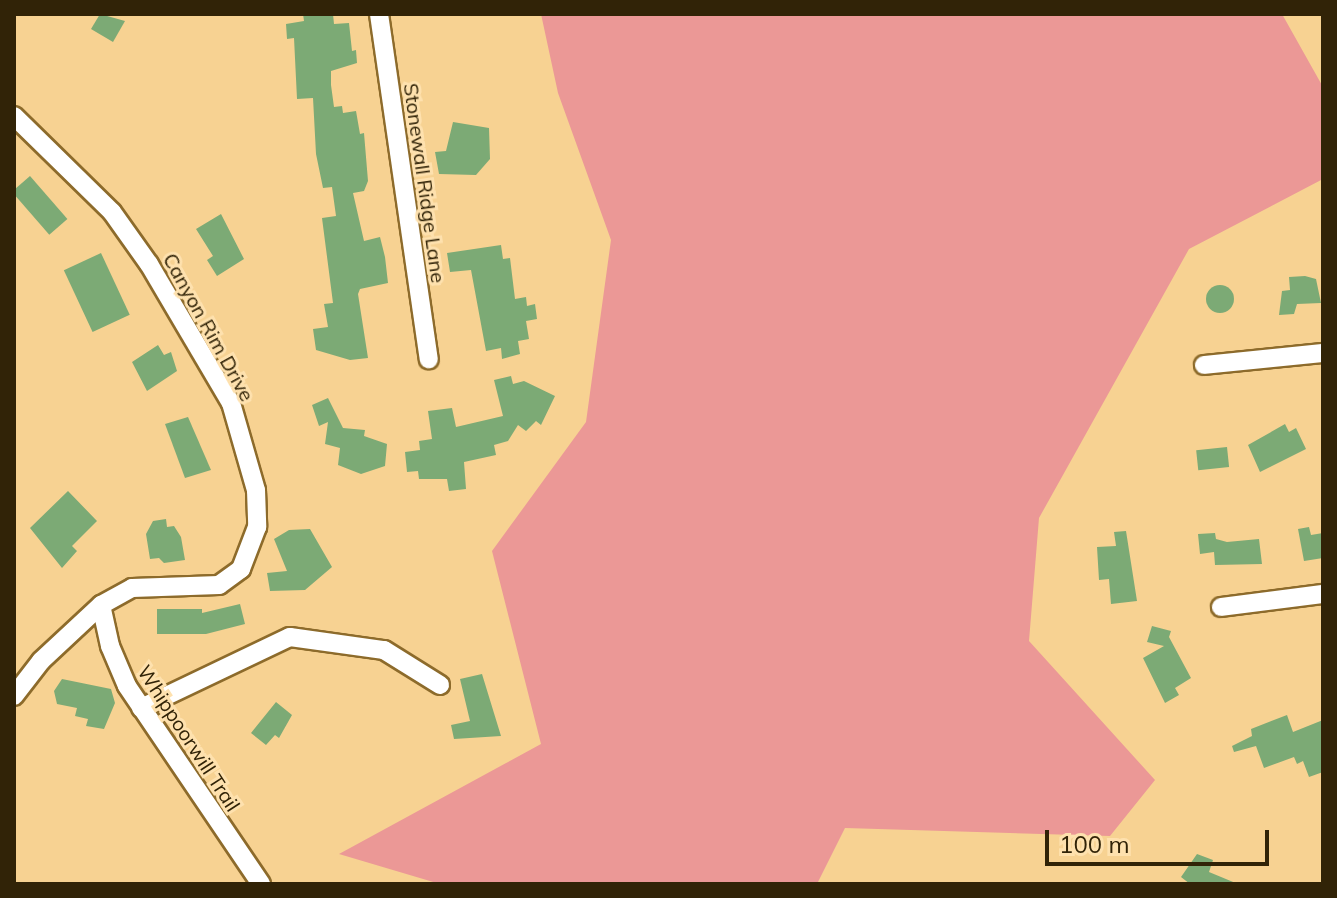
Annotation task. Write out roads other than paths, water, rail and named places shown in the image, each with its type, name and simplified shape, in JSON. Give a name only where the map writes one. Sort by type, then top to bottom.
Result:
[{"type":"street","name":"Stonewall Ridge Lane","points":[[379,14],[429,359]]},
{"type":"street","name":"Canyon Rim Drive","points":[[14,116],[112,212],[149,264],[231,403],[256,490],[257,527],[241,569],[219,585],[132,588],[101,605],[41,661],[14,696]]},
{"type":"street","points":[[1204,365],[1323,353]]},
{"type":"street","points":[[1221,607],[1323,594]]},
{"type":"street","name":"Whippoorwill Trail","points":[[101,605],[116,665],[141,708],[261,884]]},
{"type":"street","points":[[141,708],[290,637],[384,650],[440,685]]}]
